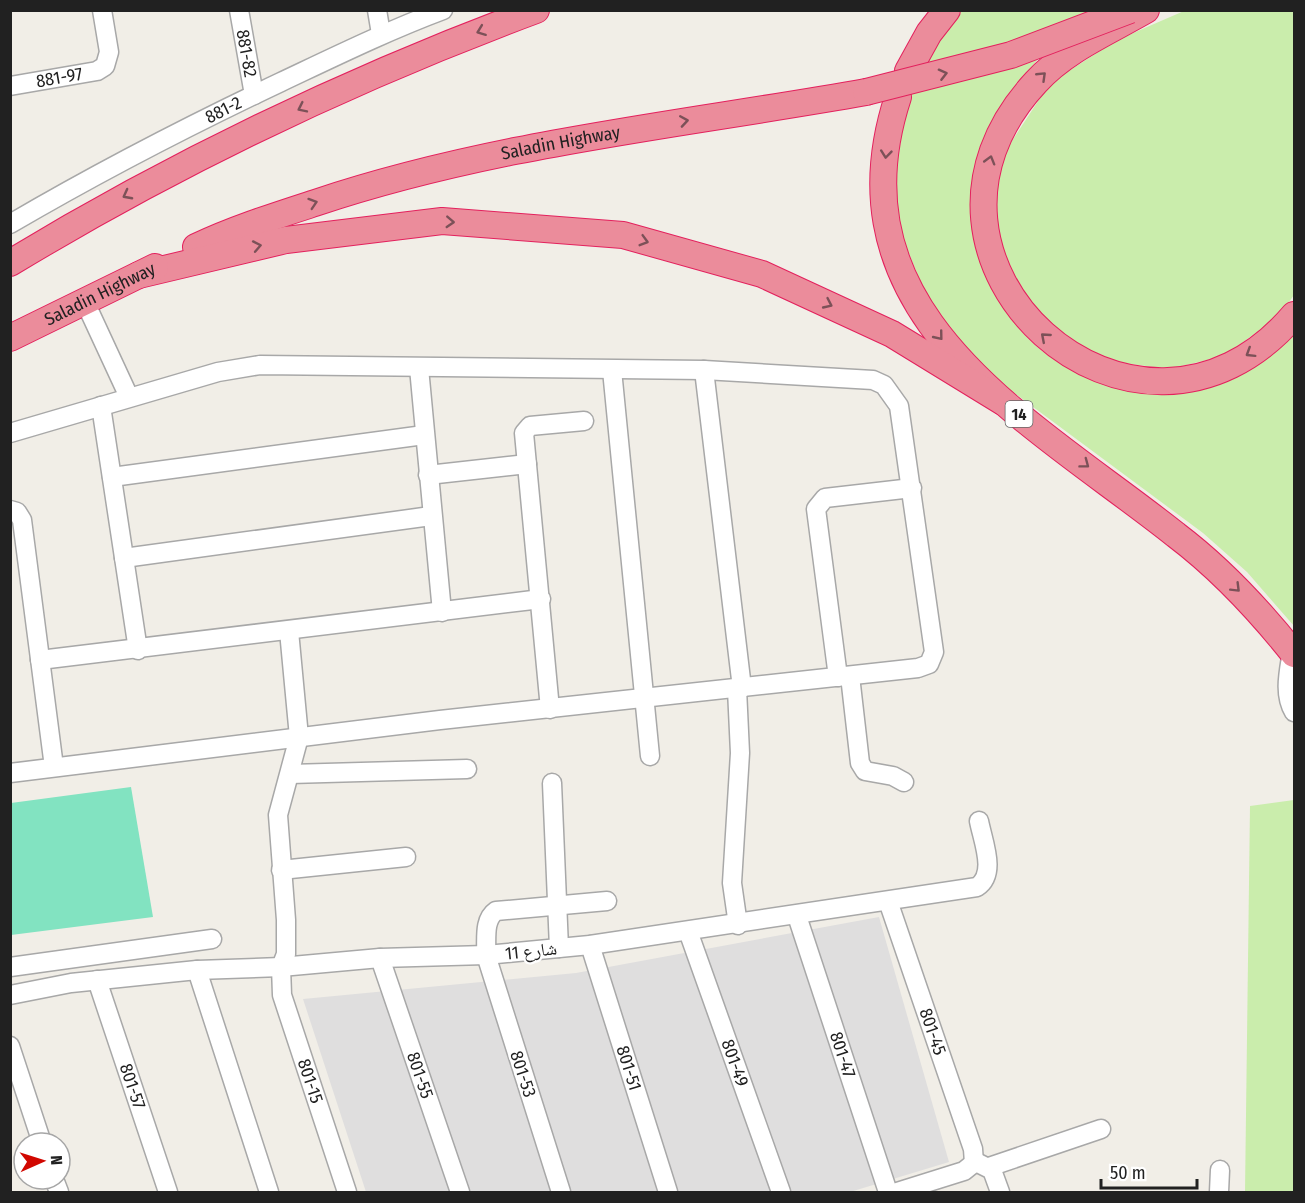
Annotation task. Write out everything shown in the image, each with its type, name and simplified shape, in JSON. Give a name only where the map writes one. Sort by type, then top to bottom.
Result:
[{"type":"highway","points":[[10,263],[144,186],[306,106],[426,53],[536,10]]},
{"type":"highway","points":[[908,71],[929,33],[947,10]]},
{"type":"highway","name":"Saladin Highway","points":[[10,338],[219,237],[381,182],[476,158],[626,130],[799,104],[938,75],[1011,55],[1130,10]]},
{"type":"highway","points":[[1146,10],[1073,51],[1036,81],[1016,107],[997,140],[985,184],[986,229],[997,271],[1014,303],[1037,330],[1058,347],[1080,362],[1114,375],[1143,380],[1174,380],[1218,370],[1263,346],[1294,315]]},
{"type":"highway","name":"14","points":[[898,97],[886,150],[885,192],[889,231],[899,268],[916,303],[937,335],[1003,402],[1206,559],[1257,610],[1293,652]]},
{"type":"highway","points":[[139,275],[286,240],[442,221],[622,235],[762,274],[892,334],[1003,402]]},
{"type":"street","name":"881-97","points":[[10,86],[97,71],[105,66],[109,52],[102,10]]},
{"type":"street","name":"881-82","points":[[239,10],[254,95]]},
{"type":"street","points":[[377,10],[381,34]]},
{"type":"street","name":"881-2","points":[[10,224],[101,171],[254,95],[381,34],[443,10]]},
{"type":"street","points":[[86,302],[129,397]]},
{"type":"street","points":[[10,433],[129,397],[246,366],[704,370],[860,378],[884,385],[899,406],[912,488],[933,658],[924,667],[844,677],[300,737],[10,773]]},
{"type":"street","points":[[419,368],[431,516],[442,612]]},
{"type":"street","points":[[612,370],[650,756]]},
{"type":"street","points":[[704,370],[739,688],[741,753],[732,883],[738,925]]},
{"type":"street","points":[[101,406],[138,650]]},
{"type":"street","points":[[550,709],[524,432],[527,428],[584,422]]},
{"type":"street","points":[[112,477],[424,435]]},
{"type":"street","points":[[428,475],[527,464]]},
{"type":"street","points":[[904,782],[893,776],[865,771],[860,763],[816,509],[825,498],[912,488]]},
{"type":"street","points":[[10,510],[17,512],[22,520],[54,767]]},
{"type":"street","points":[[124,558],[431,516]]},
{"type":"street","points":[[40,660],[138,650],[541,599]]},
{"type":"street","points":[[289,631],[300,737]]},
{"type":"street","points":[[1293,652],[1288,683],[1290,705],[1294,712]]},
{"type":"street","name":"801-15","points":[[300,737],[278,815],[286,920],[286,954],[281,968],[282,995],[347,1192]]},
{"type":"street","points":[[290,774],[467,770]]},
{"type":"street","points":[[552,783],[559,948]]},
{"type":"street","name":"شارع 11","points":[[10,995],[97,980],[197,970],[281,968],[380,958],[486,955],[590,945],[738,925],[977,887],[984,882],[988,872],[979,821]]},
{"type":"street","points":[[281,870],[406,857]]},
{"type":"street","points":[[486,955],[490,915],[496,911],[607,901]]},
{"type":"street","name":"801-45","points":[[888,901],[973,1149],[981,1165],[994,1173],[1000,1192]]},
{"type":"street","name":"801-47","points":[[797,916],[888,1192]]},
{"type":"street","name":"801-49","points":[[688,931],[782,1192]]},
{"type":"street","points":[[10,967],[212,939]]},
{"type":"street","name":"801-51","points":[[590,945],[668,1192]]},
{"type":"street","name":"801-53","points":[[486,955],[561,1192]]},
{"type":"street","name":"801-55","points":[[380,958],[460,1192]]},
{"type":"street","points":[[197,970],[269,1192]]},
{"type":"street","name":"801-57","points":[[97,980],[168,1192]]},
{"type":"street","points":[[10,1046],[38,1131]]},
{"type":"street","points":[[897,1192],[1101,1129]]},
{"type":"street","points":[[1219,1192],[1220,1170]]},
{"type":"shaded area","points":[[879,917],[949,1162],[850,1192],[366,1192],[303,999],[576,973]]},
{"type":"green space","points":[[956,11],[1101,11],[1078,23],[1056,40],[1020,81],[1001,110],[986,141],[978,174],[975,206],[977,239],[986,271],[1000,302],[1021,331],[1035,345],[1070,369],[1090,378],[1131,391],[1172,394],[1206,388],[1239,375],[1269,355],[1294,332],[1294,626],[1247,572],[1203,533],[998,381],[963,348],[928,301],[900,231],[894,189],[907,97]]},
{"type":"green space","points":[[1184,11],[1294,11],[1294,295],[1279,316],[1224,356],[1169,369],[1093,359],[1061,338],[1014,286],[995,229],[1000,159],[1050,83],[1117,40]]},
{"type":"green space","points":[[131,787],[153,917],[11,935],[11,803]]},
{"type":"green space","points":[[1294,800],[1294,1192],[1245,1192],[1250,806]]}]
